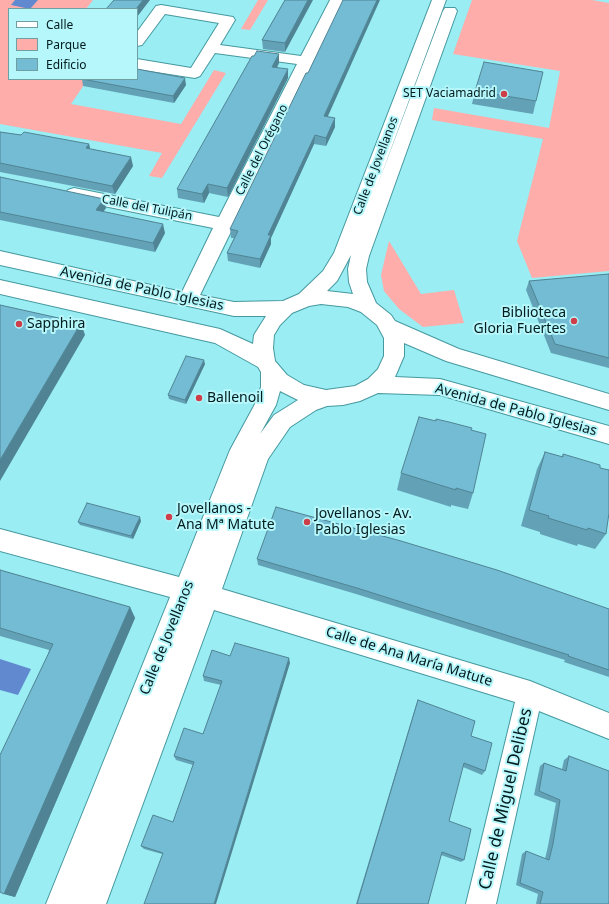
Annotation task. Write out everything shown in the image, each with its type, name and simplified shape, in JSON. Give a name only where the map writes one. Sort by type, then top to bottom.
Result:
[{"type":"street","name":"Calle del Orégano","points":[[188,300],[197,278],[337,0]]},
{"type":"street","name":"Calle de Jovellanos","points":[[306,299],[330,276],[343,253],[439,0]]},
{"type":"street","name":"Calle de Jovellanos","points":[[368,307],[358,282],[357,269],[360,256],[454,0]]},
{"type":"street","points":[[138,41],[161,9],[228,20],[195,73],[138,64]]},
{"type":"street","points":[[211,48],[306,62]]},
{"type":"street","name":"Calle del Tulipán","points":[[62,191],[224,224]]},
{"type":"street","name":"Avenida de Pablo Iglesias","points":[[0,258],[234,309],[285,308]]},
{"type":"street","name":"Avenida de Pablo Iglesias","points":[[0,287],[156,321],[220,338],[243,348],[268,366]]},
{"type":"street","points":[[334,297],[350,300],[368,307],[377,313],[389,327],[394,338],[394,356],[386,374],[375,385],[360,393],[343,397],[326,398],[299,392],[280,381],[268,366],[263,348],[264,335],[273,320],[285,308],[306,299],[334,297]]},
{"type":"street","points":[[389,327],[411,338],[453,355],[609,402]]},
{"type":"street","name":"Calle de Jovellanos","points":[[92,904],[196,593],[241,450],[265,405],[271,387],[268,366]]},
{"type":"street","name":"Avenida de Pablo Iglesias","points":[[375,385],[440,387],[609,435]]},
{"type":"street","name":"Calle de Jovellanos","points":[[61,904],[196,593],[258,455],[282,421],[309,404],[326,398]]},
{"type":"street","name":"Calle de Ana María Matute","points":[[0,540],[196,593],[530,694],[609,726]]},
{"type":"street","name":"Calle de Miguel Delibes","points":[[481,904],[520,730],[530,694]]},
{"type":"green space","points":[[0,0],[93,0],[87,8],[8,8],[8,80],[87,80],[71,104],[181,124],[214,70],[226,73],[162,178],[149,176],[162,153],[0,124]]},
{"type":"green space","points":[[258,0],[268,0],[250,30],[241,29]]},
{"type":"green space","points":[[472,0],[592,0],[609,3],[609,271],[532,278],[517,241],[543,139],[432,120],[434,108],[549,128],[560,71],[453,54]]},
{"type":"green space","points":[[389,241],[421,294],[454,290],[464,323],[423,327],[399,309],[384,291],[381,275]]},
{"type":"water","points":[[15,0],[38,0],[31,8],[11,5]]},
{"type":"water","points":[[0,659],[31,669],[18,695],[0,690]]},
{"type":"building","points":[[114,0],[143,0],[137,8],[107,8]]},
{"type":"building","points":[[285,0],[308,0],[285,43],[262,40]]},
{"type":"building","points":[[343,0],[377,0],[324,116],[335,118],[326,138],[315,135],[268,235],[271,235],[260,259],[227,253],[238,231],[230,229]]},
{"type":"building","points":[[257,51],[279,54],[272,67],[288,69],[227,188],[208,184],[202,194],[177,189],[252,56],[254,56]]},
{"type":"building","points":[[484,62],[543,72],[536,101],[475,91]]},
{"type":"building","points":[[138,69],[185,78],[173,96],[87,80],[138,80]]},
{"type":"building","points":[[0,132],[21,135],[24,132],[89,144],[86,148],[131,157],[112,186],[0,163]]},
{"type":"building","points":[[0,177],[104,199],[96,210],[163,224],[153,243],[0,212]]},
{"type":"building","name":"Biblioteca Gloria Fuertes","points":[[609,274],[609,358],[555,344],[529,281]]},
{"type":"building","points":[[0,305],[81,323],[0,460]]},
{"type":"building","points":[[186,356],[204,360],[185,400],[168,395]]},
{"type":"building","points":[[419,417],[449,422],[472,428],[471,430],[486,434],[473,493],[456,488],[456,490],[401,473]]},
{"type":"building","points":[[545,452],[563,457],[563,454],[600,465],[600,468],[609,470],[609,513],[606,534],[548,518],[549,516],[529,510]]},
{"type":"building","points":[[87,503],[140,517],[131,536],[78,522]]},
{"type":"building","points":[[276,507],[401,541],[497,570],[609,609],[609,670],[568,656],[569,655],[357,588],[257,559]]},
{"type":"building","points":[[0,570],[130,607],[4,894],[0,892],[0,755],[53,644],[0,628]]},
{"type":"building","points":[[235,643],[289,658],[214,904],[144,904],[163,853],[141,846],[153,815],[173,822],[194,762],[174,756],[184,728],[203,734],[222,681],[203,676],[212,650],[230,656]]},
{"type":"building","points":[[418,700],[475,721],[471,736],[492,743],[485,771],[464,763],[449,821],[471,829],[464,860],[442,852],[428,904],[357,904]]},
{"type":"building","points":[[569,756],[609,771],[609,904],[540,904],[543,892],[520,883],[526,851],[549,860],[553,844],[560,800],[539,791],[544,763],[566,771]]},
{"type":"place","name":"SET Vaciamadrid","points":[[504,94]]},
{"type":"place","name":"Biblioteca Gloria Fuertes","points":[[574,321]]},
{"type":"place","name":"Sapphira","points":[[19,324]]},
{"type":"place","name":"Ballenoil","points":[[199,398]]},
{"type":"place","name":"Jovellanos - Ana Mª Matute","points":[[169,517]]},
{"type":"place","name":"Jovellanos - Av. Pablo Iglesias","points":[[307,522]]}]
